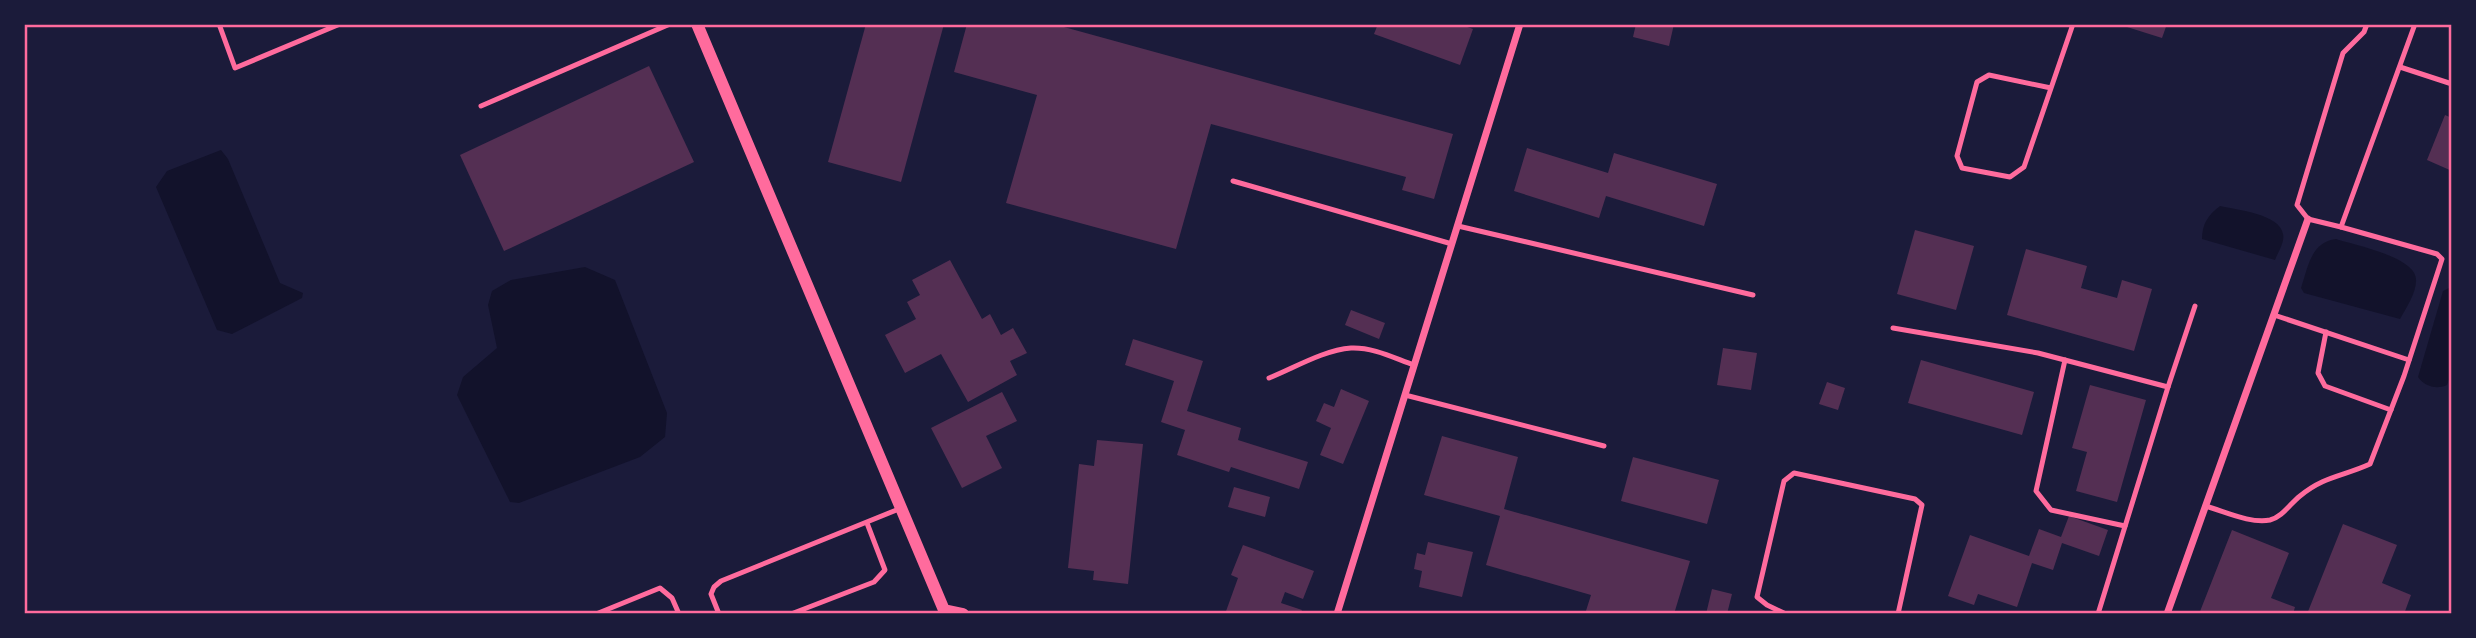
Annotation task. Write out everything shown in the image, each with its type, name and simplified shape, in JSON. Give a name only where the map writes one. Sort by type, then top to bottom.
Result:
[{"type":"street","points":[[697,24],[945,612],[963,614]]},
{"type":"street","points":[[1337,614],[1520,24]]},
{"type":"street","points":[[2167,614],[2308,219]]},
{"type":"lane","points":[[219,24],[235,68],[340,24]]},
{"type":"lane","points":[[481,106],[670,24]]},
{"type":"lane","points":[[2051,88],[1989,75],[1977,82],[1957,156],[1962,167],[2010,177],[2024,167],[2073,24]]},
{"type":"lane","points":[[2205,506],[2253,520],[2269,520],[2280,515],[2306,491],[2321,482],[2370,464],[2409,360],[2442,259],[2437,254],[2308,219],[2297,205],[2343,53],[2364,32],[2367,24]]},
{"type":"lane","points":[[2341,227],[2415,24]]},
{"type":"lane","points":[[2400,67],[2452,84]]},
{"type":"lane","points":[[1233,181],[1452,244]]},
{"type":"lane","points":[[1458,226],[1753,295]]},
{"type":"lane","points":[[2098,614],[2195,306]]},
{"type":"lane","points":[[2274,315],[2409,360]]},
{"type":"lane","points":[[1893,328],[2038,353],[2168,387]]},
{"type":"lane","points":[[2326,332],[2318,373],[2325,386],[2391,410]]},
{"type":"lane","points":[[1269,378],[1351,348],[1379,352],[1414,365]]},
{"type":"lane","points":[[2065,360],[2036,491],[2051,510],[2125,526]]},
{"type":"lane","points":[[1405,395],[1604,446]]},
{"type":"lane","points":[[1786,614],[1757,597],[1784,481],[1794,472],[1915,499],[1922,505],[1898,614]]},
{"type":"lane","points":[[719,614],[711,594],[721,581],[902,508]]},
{"type":"lane","points":[[791,614],[881,577],[886,570],[867,523]]},
{"type":"lane","points":[[596,614],[660,588],[672,598],[679,614]]},
{"type":"shaded area","points":[[221,150],[228,159],[280,283],[303,293],[302,298],[232,334],[217,330],[156,187],[167,171]]},
{"type":"shaded area","points":[[2220,206],[2266,217],[2280,227],[2283,240],[2275,260],[2202,239],[2206,220]]},
{"type":"shaded area","points":[[2336,239],[2383,253],[2406,264],[2413,271],[2415,289],[2400,319],[2304,293],[2301,288],[2316,250],[2328,241]]},
{"type":"shaded area","points":[[585,267],[615,280],[667,413],[665,437],[640,457],[519,503],[510,502],[457,395],[463,377],[497,348],[488,305],[492,291],[511,280]]},
{"type":"shaded area","points":[[2451,287],[2451,374],[2447,385],[2435,387],[2424,383],[2418,377],[2443,291]]},
{"type":"building","points":[[866,24],[944,24],[901,182],[828,162]]},
{"type":"building","points":[[967,24],[1053,24],[1453,134],[1434,199],[1402,190],[1406,177],[1211,124],[1176,249],[1006,203],[1037,95],[954,72]]},
{"type":"building","points":[[1378,24],[1459,24],[1473,29],[1460,65],[1374,34]]},
{"type":"building","points":[[1636,24],[1674,24],[1669,46],[1633,37]]},
{"type":"building","points":[[2128,24],[2167,24],[2162,38],[2127,27]]},
{"type":"building","points":[[649,66],[694,162],[504,251],[460,155]]},
{"type":"building","points":[[2445,115],[2452,118],[2452,171],[2427,160]]},
{"type":"building","points":[[1527,148],[1608,173],[1614,153],[1717,184],[1704,226],[1606,196],[1599,218],[1514,191]]},
{"type":"building","points":[[1915,230],[1974,246],[1956,310],[1897,294]]},
{"type":"building","points":[[2026,249],[2087,266],[2081,288],[2117,298],[2122,280],[2152,289],[2134,351],[2007,315]]},
{"type":"building","points":[[950,260],[982,319],[990,314],[1001,335],[1013,328],[1027,353],[1010,361],[1017,375],[968,402],[941,354],[905,373],[885,335],[916,319],[907,302],[920,295],[912,280]]},
{"type":"building","points":[[1351,310],[1385,323],[1379,339],[1345,325]]},
{"type":"building","points":[[1133,339],[1203,361],[1187,411],[1241,428],[1238,440],[1308,462],[1299,489],[1231,467],[1229,472],[1177,455],[1185,430],[1161,422],[1174,381],[1125,365]]},
{"type":"building","points":[[1723,348],[1757,353],[1751,390],[1717,385]]},
{"type":"building","points":[[1921,360],[2034,392],[2022,435],[1908,403]]},
{"type":"building","points":[[1827,382],[1845,388],[1838,410],[1819,404]]},
{"type":"building","points":[[2090,385],[2146,400],[2117,502],[2076,491],[2087,452],[2072,448]]},
{"type":"building","points":[[1341,389],[1369,401],[1343,464],[1320,455],[1331,428],[1316,421],[1324,403],[1334,407]]},
{"type":"building","points":[[1002,392],[1017,421],[986,436],[1002,468],[962,488],[931,428]]},
{"type":"building","points":[[1442,436],[1518,457],[1504,509],[1690,561],[1674,614],[1585,614],[1591,595],[1486,565],[1500,516],[1424,495]]},
{"type":"building","points":[[1097,440],[1143,444],[1128,584],[1093,580],[1094,571],[1068,568],[1079,464],[1094,466]]},
{"type":"building","points":[[1633,457],[1719,480],[1707,524],[1621,501]]},
{"type":"building","points":[[1234,487],[1270,497],[1265,517],[1228,507]]},
{"type":"building","points":[[2069,516],[2108,530],[2099,556],[2062,543],[2053,570],[2032,563],[2017,607],[1978,594],[1974,605],[1948,596],[1970,535],[2029,556],[2039,529],[2061,537]]},
{"type":"building","points":[[2343,524],[2397,545],[2382,583],[2411,595],[2404,614],[2307,614]]},
{"type":"building","points":[[2232,530],[2289,553],[2271,598],[2295,607],[2293,614],[2199,614]]},
{"type":"building","points":[[1428,542],[1473,552],[1462,597],[1419,587],[1422,571],[1414,569],[1417,553],[1425,555]]},
{"type":"building","points":[[1243,545],[1314,571],[1303,599],[1285,592],[1281,603],[1302,610],[1300,614],[1225,614],[1238,578],[1231,575]]},
{"type":"building","points":[[1712,589],[1732,594],[1727,614],[1706,614]]}]
